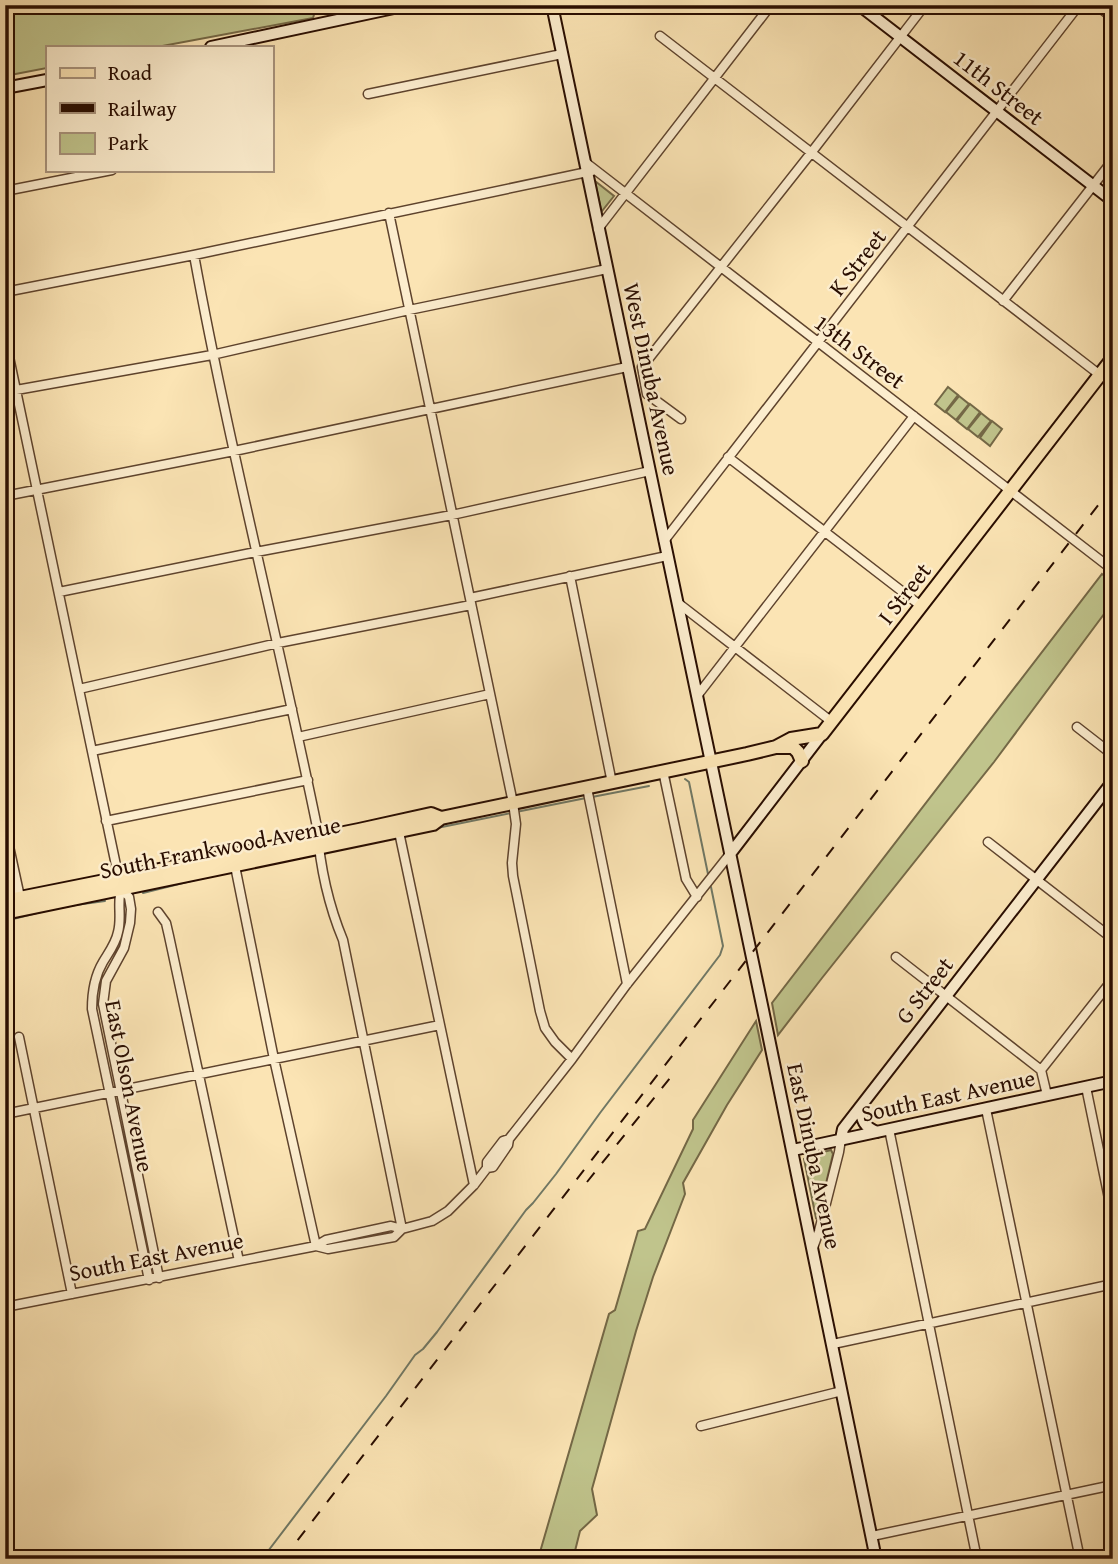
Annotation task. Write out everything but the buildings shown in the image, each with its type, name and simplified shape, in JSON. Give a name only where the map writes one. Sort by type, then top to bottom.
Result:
[{"type":"main road","name":"I Street","points":[[822,734],[1113,358]]},
{"type":"main road","name":"South Frankwood Avenue","points":[[5,913],[120,883],[318,843],[433,824],[441,818],[776,747],[791,739],[822,734]]},
{"type":"main road","points":[[776,747],[793,747],[802,761]]},
{"type":"main road","name":"South Frankwood Avenue","points":[[5,901],[235,866],[431,814],[441,818]]},
{"type":"street","points":[[216,46],[408,5]]},
{"type":"street","name":"West Dinuba Avenue","points":[[552,5],[589,168],[598,229],[711,761]]},
{"type":"street","points":[[598,229],[771,5]]},
{"type":"street","name":"11th Street","points":[[859,5],[1113,201]]},
{"type":"street","points":[[681,419],[649,396],[642,369],[644,364],[925,5]]},
{"type":"street","name":"K Street","points":[[664,541],[1079,5]]},
{"type":"street","points":[[1096,5],[1113,18]]},
{"type":"street","points":[[660,36],[1100,375]]},
{"type":"street","points":[[368,94],[562,54]]},
{"type":"street","points":[[5,88],[46,80]]},
{"type":"street","points":[[1003,301],[1113,160]]},
{"type":"street","points":[[5,292],[388,214],[589,168]]},
{"type":"street","name":"13th Street","points":[[589,168],[1113,570]]},
{"type":"street","points":[[5,191],[102,172]]},
{"type":"street","points":[[388,214],[513,803],[516,824],[513,876],[540,1011],[545,1028],[572,1059]]},
{"type":"street","points":[[194,255],[212,355],[308,780],[332,914],[343,940],[402,1229]]},
{"type":"street","points":[[5,392],[212,355],[607,269]]},
{"type":"street","points":[[5,338],[120,883]]},
{"type":"street","points":[[5,496],[234,452],[627,367]]},
{"type":"street","points":[[697,696],[915,416]]},
{"type":"street","points":[[728,457],[921,606]]},
{"type":"street","points":[[59,592],[452,515],[650,471]]},
{"type":"street","points":[[79,689],[667,556]]},
{"type":"street","points":[[570,576],[612,783]]},
{"type":"street","points":[[678,603],[832,722]]},
{"type":"street","points":[[298,737],[490,694]]},
{"type":"street","points":[[92,751],[292,709]]},
{"type":"street","points":[[1077,727],[1113,755]]},
{"type":"street","name":"I Street","points":[[730,854],[822,734]]},
{"type":"street","name":"East Dinuba Avenue","points":[[711,761],[876,1559]]},
{"type":"street","points":[[663,771],[686,879],[697,897]]},
{"type":"street","points":[[106,821],[308,780]]},
{"type":"street","name":"G Street","points":[[813,1248],[843,1129],[1113,781]]},
{"type":"street","points":[[587,788],[627,984]]},
{"type":"street","points":[[5,828],[20,897]]},
{"type":"street","points":[[399,831],[474,1185]]},
{"type":"street","points":[[988,842],[1113,939]]},
{"type":"street","name":"South East Avenue","points":[[5,1307],[316,1247],[326,1240],[391,1226],[402,1229],[432,1221],[448,1211],[488,1168],[487,1162],[503,1141],[509,1139],[730,854]]},
{"type":"street","points":[[235,866],[316,1247]]},
{"type":"street","name":"East Olson Avenue","points":[[120,883],[129,897],[130,923],[124,948],[106,981],[103,1004],[159,1278]]},
{"type":"street","name":"East Olson Avenue","points":[[120,883],[121,914],[118,934],[96,976],[92,998],[94,1019],[149,1280]]},
{"type":"street","points":[[158,912],[166,923],[239,1261]]},
{"type":"street","points":[[896,957],[1041,1070],[1047,1096]]},
{"type":"street","points":[[1041,1070],[1113,979]]},
{"type":"street","points":[[5,1114],[440,1025]]},
{"type":"street","points":[[19,1037],[72,1294]]},
{"type":"street","name":"South East Avenue","points":[[793,1150],[1113,1082]]},
{"type":"street","points":[[1086,1087],[1113,1218]]},
{"type":"street","points":[[860,1107],[867,1128],[883,1130],[929,1324],[977,1559]]},
{"type":"street","points":[[986,1109],[1080,1559]]},
{"type":"street","points":[[833,1344],[1113,1284]]},
{"type":"street","points":[[701,1426],[842,1391]]},
{"type":"street","points":[[872,1536],[1113,1485]]},
{"type":"green space","points":[[5,5],[317,5],[313,18],[162,46],[46,46],[46,68],[5,76]]},
{"type":"green space","points":[[595,181],[614,196],[602,211],[601,210]]},
{"type":"green space","points":[[948,387],[958,395],[945,412],[935,404]]},
{"type":"green space","points":[[959,396],[969,404],[956,420],[946,412]]},
{"type":"green space","points":[[970,404],[980,412],[967,429],[957,421]]},
{"type":"green space","points":[[981,413],[991,421],[978,437],[968,429]]},
{"type":"green space","points":[[992,421],[1002,429],[990,446],[980,438]]},
{"type":"green space","points":[[1102,574],[1113,582],[1113,602],[994,762],[778,1035],[772,1003]]},
{"type":"green space","points":[[756,1021],[762,1050],[683,1183],[685,1194],[653,1277],[592,1489],[597,1515],[580,1531],[573,1559],[538,1559],[609,1314],[615,1310],[638,1231],[645,1229],[693,1129],[693,1120]]},
{"type":"green space","points":[[831,1150],[833,1154],[816,1218],[804,1159]]},
{"type":"waterway","points":[[685,779],[689,782],[708,874]]},
{"type":"waterway","points":[[592,797],[649,786]]},
{"type":"waterway","points":[[516,812],[586,798]]},
{"type":"waterway","points":[[437,828],[511,813]]},
{"type":"waterway","points":[[143,893],[195,880]]},
{"type":"waterway","points":[[262,1559],[415,1355],[437,1332],[720,955],[723,946],[711,887]]},
{"type":"waterway","points":[[61,907],[105,901]]},
{"type":"waterway","points":[[5,921],[45,911]]},
{"type":"railway","points":[[283,1559],[1113,486]]},
{"type":"railway","points":[[587,1182],[674,1073]]}]
